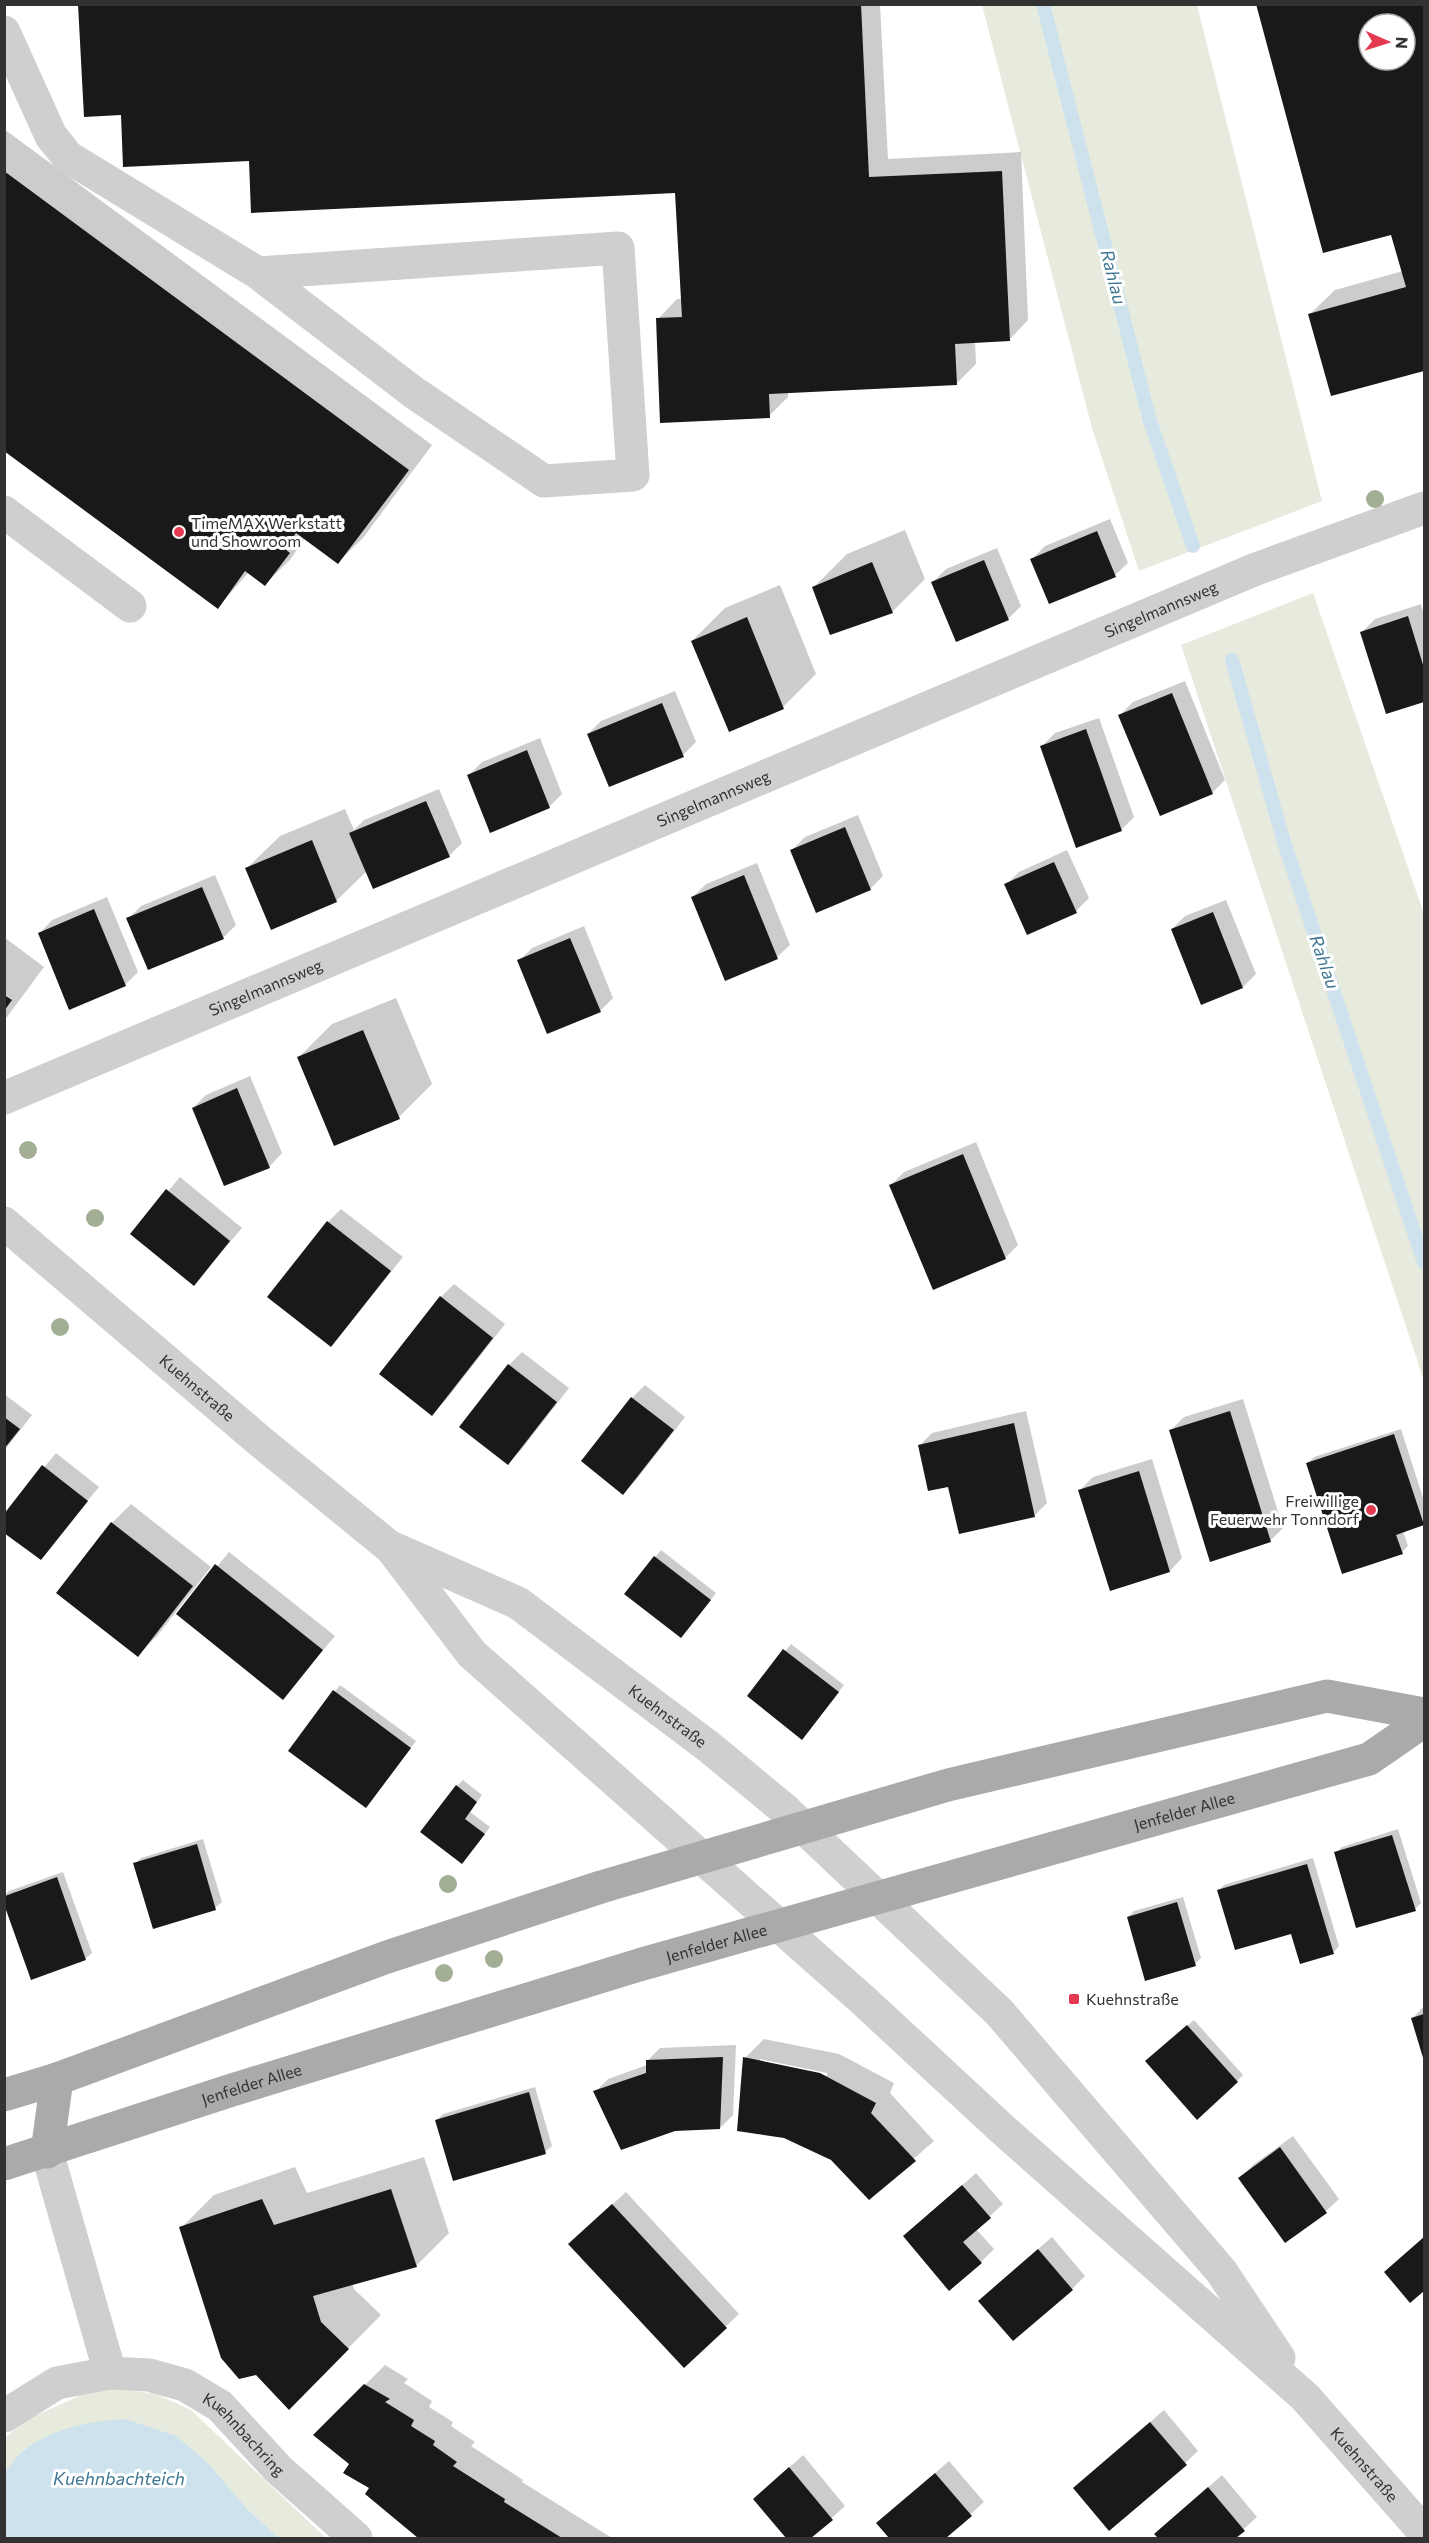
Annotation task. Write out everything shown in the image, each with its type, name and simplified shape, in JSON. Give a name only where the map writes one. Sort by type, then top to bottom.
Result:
[{"type":"main road","points":[[4,2095],[57,2079],[387,1957],[601,1887],[948,1785],[1327,1696],[1425,1714]]},
{"type":"main road","name":"Jenfelder Allee","points":[[4,2164],[47,2152],[232,2090],[639,1965],[1369,1759],[1425,1721]]},
{"type":"main road","points":[[47,2152],[57,2079]]},
{"type":"street","points":[[4,32],[51,136],[68,157],[258,273],[413,392],[544,481],[633,475],[618,248],[258,273]]},
{"type":"street","name":"Singelmannsweg","points":[[4,1098],[1256,569],[1425,508]]},
{"type":"street","points":[[4,512],[130,606]]},
{"type":"street","name":"Kuehnstraße","points":[[4,1223],[261,1442],[392,1548],[472,1654],[780,1926],[1000,2127],[1305,2397],[1425,2532]]},
{"type":"street","name":"Kuehnstraße","points":[[392,1548],[518,1604],[709,1746],[804,1828],[999,2012],[1221,2271],[1305,2397]]},
{"type":"street","points":[[47,2152],[110,2373]]},
{"type":"street","name":"Kuehnbachring","points":[[4,2416],[57,2383],[110,2373],[149,2375],[185,2385],[220,2406],[278,2469],[356,2538]]},
{"type":"shaded area","points":[[982,5],[1197,5],[1322,501],[1139,571],[1092,428]]},
{"type":"shaded area","points":[[1313,593],[1424,914],[1424,1381],[1181,645]]},
{"type":"shaded area","points":[[122,2389],[156,2394],[191,2410],[326,2538],[279,2538],[247,2509],[26,2448],[5,2472],[5,2438],[23,2421],[93,2390]]},
{"type":"water","name":"Kuehnbachteich","points":[[125,2419],[176,2436],[206,2461],[247,2509],[279,2538],[5,2538],[5,2472],[21,2453],[38,2441],[61,2431],[86,2424]]},
{"type":"building","points":[[78,4],[861,4],[869,177],[1002,171],[1010,341],[955,344],[957,385],[769,394],[770,418],[660,423],[656,318],[682,317],[675,193],[251,213],[249,161],[123,167],[121,115],[84,117]]},
{"type":"building","points":[[1256,4],[1424,4],[1424,371],[1331,396],[1308,314],[1406,287],[1391,235],[1323,253]]},
{"type":"building","points":[[4,171],[409,470],[338,564],[296,533],[285,549],[290,553],[265,586],[245,571],[218,609],[4,451]]},
{"type":"building","points":[[1097,531],[1116,577],[1049,604],[1030,559]]},
{"type":"building","points":[[984,560],[1009,620],[956,642],[931,582]]},
{"type":"building","points":[[872,562],[893,613],[830,635],[812,587]]},
{"type":"building","points":[[1408,616],[1424,668],[1424,702],[1386,714],[1360,632]]},
{"type":"building","points":[[747,617],[784,709],[729,732],[691,641]]},
{"type":"building","points":[[1172,693],[1213,794],[1160,816],[1118,715]]},
{"type":"building","points":[[662,703],[684,757],[609,787],[587,734]]},
{"type":"building","points":[[1086,729],[1122,831],[1076,848],[1040,746]]},
{"type":"building","points":[[527,750],[550,808],[490,833],[467,775]]},
{"type":"building","points":[[426,801],[450,857],[373,889],[349,833]]},
{"type":"building","points":[[845,827],[871,890],[816,913],[790,850]]},
{"type":"building","points":[[312,840],[337,902],[271,930],[245,868]]},
{"type":"building","points":[[1054,862],[1077,913],[1027,935],[1004,884]]},
{"type":"building","points":[[744,875],[778,959],[725,981],[691,897]]},
{"type":"building","points":[[202,887],[224,939],[148,970],[126,918]]},
{"type":"building","points":[[94,909],[126,986],[69,1010],[38,933]]},
{"type":"building","points":[[1213,912],[1243,988],[1201,1005],[1171,929]]},
{"type":"building","points":[[570,938],[601,1012],[547,1034],[517,960]]},
{"type":"building","points":[[4,995],[12,1000],[4,1011]]},
{"type":"building","points":[[363,1030],[400,1119],[334,1146],[297,1057]]},
{"type":"building","points":[[237,1088],[270,1168],[224,1186],[192,1108]]},
{"type":"building","points":[[963,1154],[1006,1259],[933,1290],[889,1185]]},
{"type":"building","points":[[166,1189],[230,1241],[194,1286],[130,1234]]},
{"type":"building","points":[[327,1221],[391,1271],[331,1347],[267,1297]]},
{"type":"building","points":[[440,1296],[493,1338],[432,1416],[379,1374]]},
{"type":"building","points":[[508,1364],[557,1402],[508,1465],[459,1427]]},
{"type":"building","points":[[631,1397],[674,1430],[623,1495],[581,1461]]},
{"type":"building","points":[[1230,1411],[1271,1542],[1210,1562],[1169,1430]]},
{"type":"building","points":[[4,1417],[20,1429],[4,1449]]},
{"type":"building","points":[[1014,1423],[1035,1517],[959,1534],[948,1487],[928,1491],[918,1445]]},
{"type":"building","name":"Freiwillige Feuerwehr Tonndorf","points":[[1394,1434],[1424,1525],[1396,1535],[1403,1554],[1342,1574],[1306,1463]]},
{"type":"building","points":[[42,1465],[88,1501],[41,1560],[4,1533],[4,1514]]},
{"type":"building","points":[[1139,1471],[1170,1572],[1110,1591],[1078,1490]]},
{"type":"building","points":[[111,1522],[193,1586],[138,1657],[56,1593]]},
{"type":"building","points":[[654,1556],[711,1600],[681,1638],[624,1594]]},
{"type":"building","points":[[215,1564],[323,1650],[283,1700],[176,1614]]},
{"type":"building","points":[[783,1649],[839,1692],[802,1740],[747,1696]]},
{"type":"building","points":[[333,1690],[411,1748],[366,1808],[288,1751]]},
{"type":"building","points":[[456,1785],[477,1802],[465,1819],[485,1834],[462,1864],[420,1832]]},
{"type":"building","points":[[1392,1835],[1416,1911],[1356,1928],[1334,1852]]},
{"type":"building","points":[[197,1844],[216,1910],[153,1929],[133,1863]]},
{"type":"building","points":[[1307,1864],[1334,1954],[1300,1964],[1291,1934],[1235,1950],[1217,1890]]},
{"type":"building","points":[[57,1877],[86,1960],[31,1980],[5,1907],[5,1896]]},
{"type":"building","points":[[1177,1902],[1196,1966],[1145,1981],[1127,1917]]},
{"type":"building","points":[[1424,2014],[1424,2061],[1411,2018]]},
{"type":"building","points":[[1187,2025],[1238,2082],[1197,2120],[1145,2061]]},
{"type":"building","points":[[723,2057],[720,2129],[675,2131],[621,2150],[593,2091],[646,2073],[646,2060]]},
{"type":"building","points":[[743,2057],[820,2073],[876,2103],[871,2113],[916,2161],[869,2200],[831,2160],[784,2138],[737,2131]]},
{"type":"building","points":[[529,2092],[546,2154],[453,2181],[435,2120]]},
{"type":"building","points":[[1280,2147],[1327,2213],[1285,2243],[1238,2178]]},
{"type":"building","points":[[962,2185],[991,2218],[963,2242],[982,2263],[949,2291],[903,2236]]},
{"type":"building","points":[[391,2189],[417,2267],[313,2296],[321,2322],[349,2349],[289,2410],[256,2375],[239,2379],[221,2358],[179,2227],[262,2199],[274,2225]]},
{"type":"building","points":[[612,2204],[727,2328],[684,2368],[568,2244]]},
{"type":"building","points":[[1424,2237],[1424,2291],[1410,2303],[1384,2272]]},
{"type":"building","points":[[1038,2249],[1073,2290],[1013,2341],[978,2301]]},
{"type":"building","points":[[364,2384],[390,2399],[385,2402],[414,2420],[411,2426],[435,2441],[433,2445],[457,2462],[453,2466],[505,2499],[504,2502],[562,2538],[418,2538],[365,2494],[369,2488],[343,2473],[349,2464],[313,2435]]},
{"type":"building","points":[[1150,2422],[1187,2465],[1109,2531],[1073,2488]]},
{"type":"building","points":[[789,2467],[833,2520],[811,2538],[786,2538],[753,2499]]},
{"type":"building","points":[[935,2473],[972,2516],[946,2538],[889,2538],[876,2523]]},
{"type":"building","points":[[1208,2487],[1245,2531],[1236,2538],[1158,2538],[1154,2534]]},
{"type":"waterway","name":"Rahlau","points":[[1043,4],[1150,421],[1193,546]]},
{"type":"waterway","name":"Rahlau","points":[[1232,660],[1284,842],[1424,1262]]},
{"type":"place","name":"TimeMAX Werkstatt und Showroom","points":[[179,532]]},
{"type":"place","name":"Freiwillige Feuerwehr Tonndorf","points":[[1371,1510]]},
{"type":"place","name":"Kuehnstraße","points":[[1074,1999]]}]
